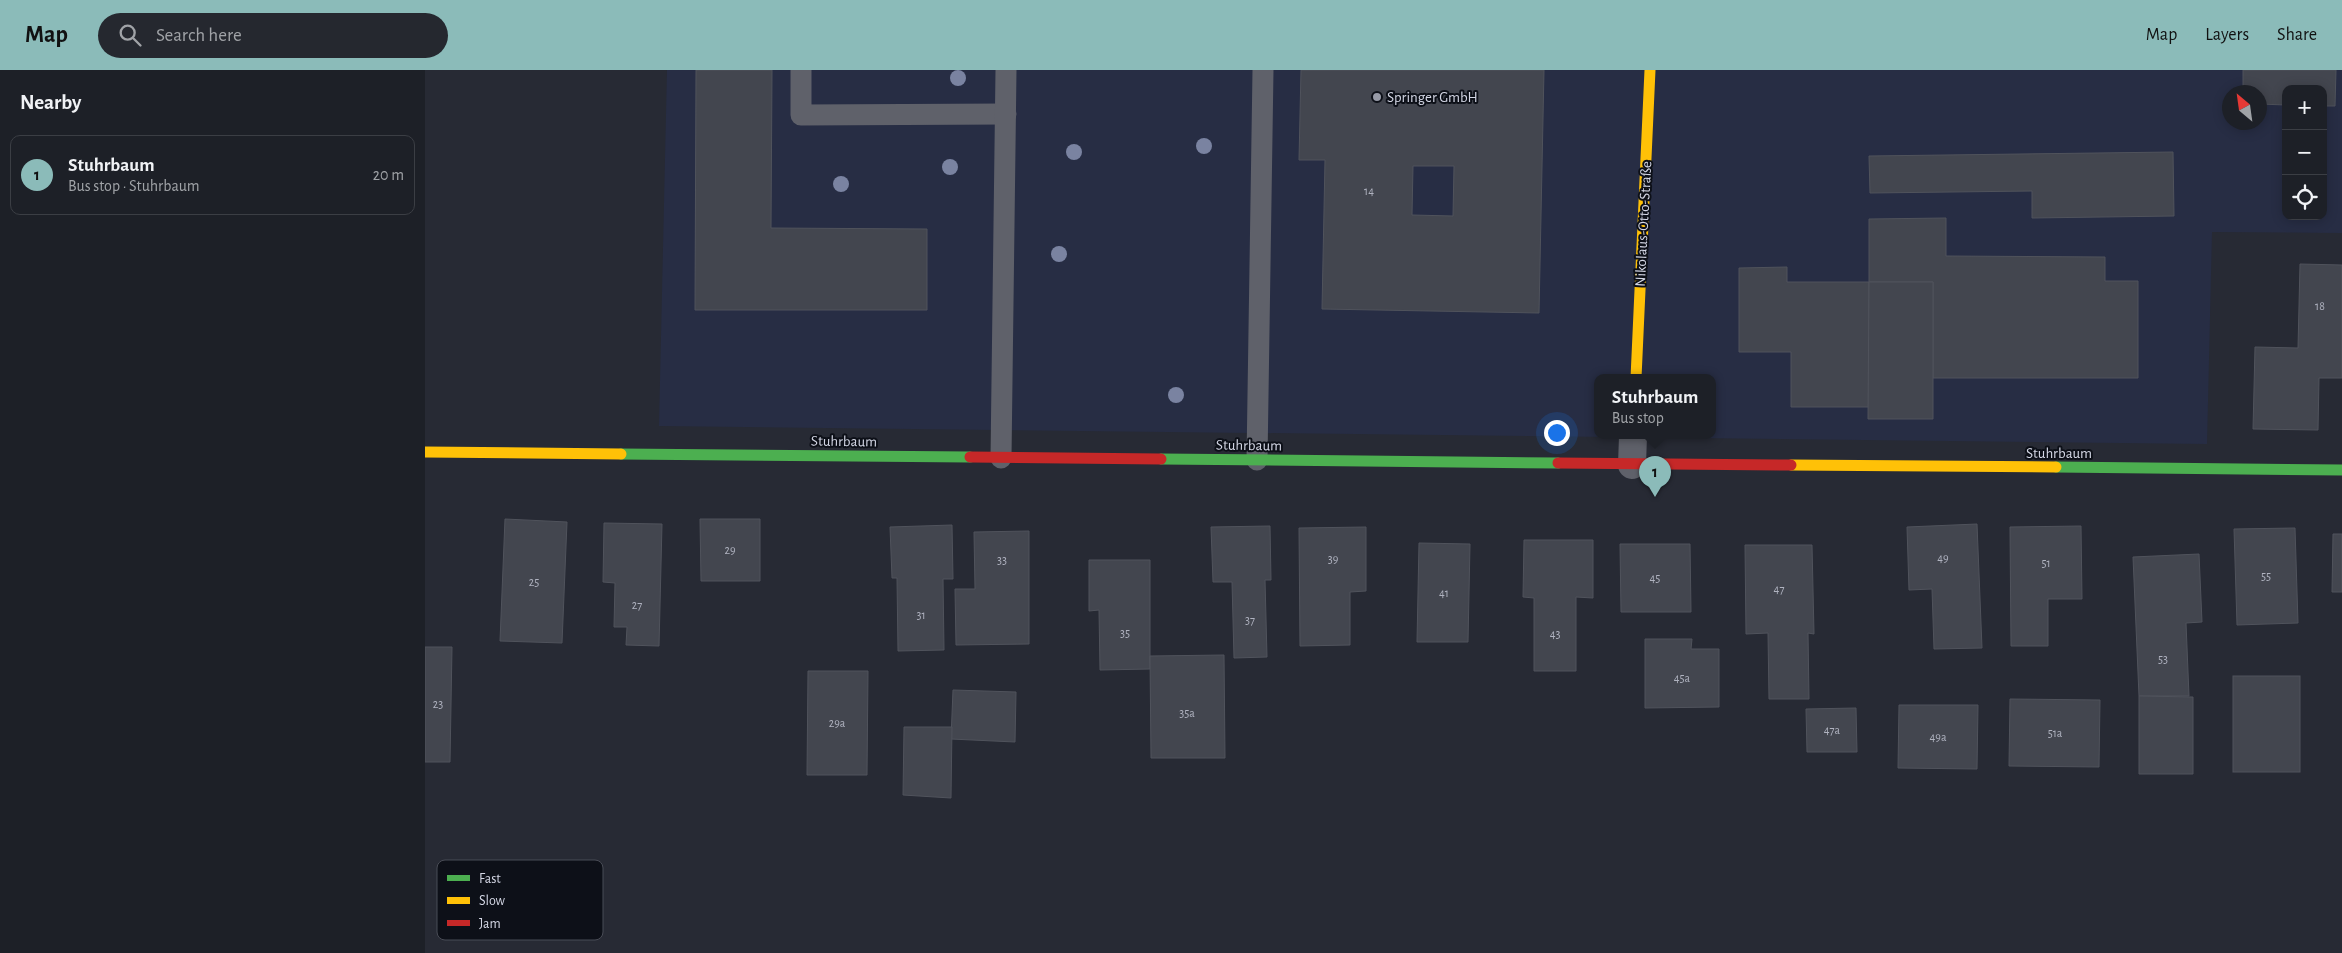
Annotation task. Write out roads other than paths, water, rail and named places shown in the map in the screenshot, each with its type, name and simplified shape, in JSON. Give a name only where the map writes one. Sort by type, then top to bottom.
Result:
[{"type":"street","name":"Nikolaus-Otto-Straße","points":[[1636,374],[1649,70]]},
{"type":"street","points":[[1632,465],[1633,439]]},
{"type":"street","name":"Stuhrbaum","points":[[425,452],[1632,465],[2342,470]]},
{"type":"lane","points":[[801,70],[801,115],[1005,114]]},
{"type":"lane","points":[[1001,458],[1006,70]]},
{"type":"lane","points":[[1257,460],[1263,70]]},
{"type":"place","name":"Springer GmbH","points":[[1377,97]]},
{"type":"place","name":"Stuhrbaum","points":[[1655,497]]}]
